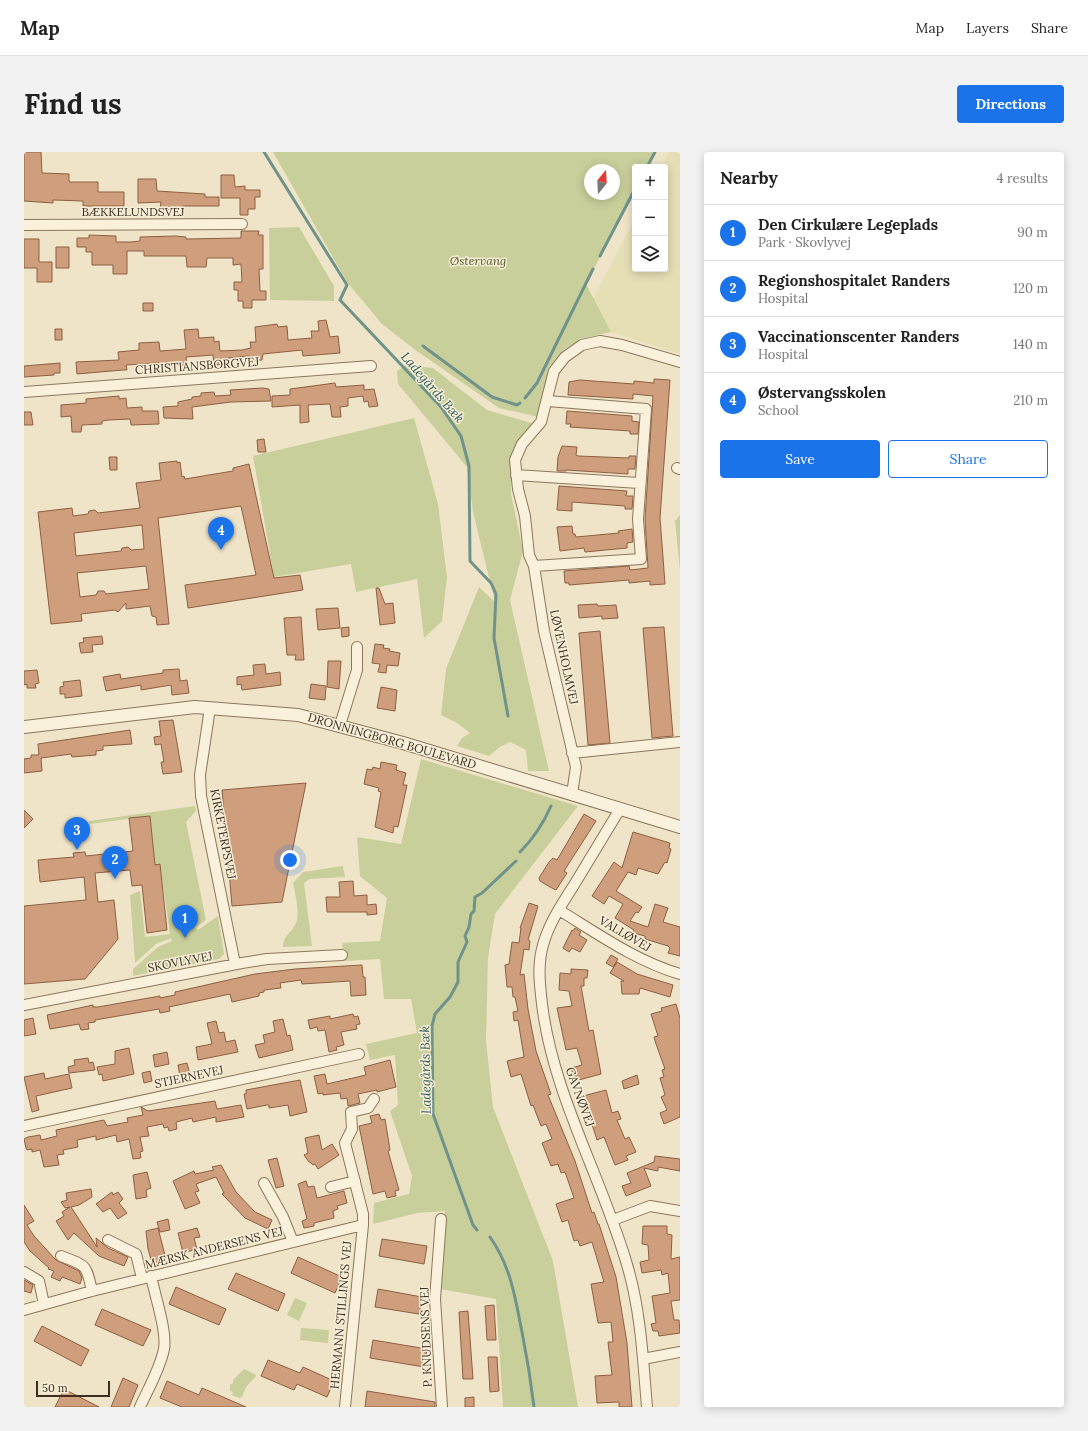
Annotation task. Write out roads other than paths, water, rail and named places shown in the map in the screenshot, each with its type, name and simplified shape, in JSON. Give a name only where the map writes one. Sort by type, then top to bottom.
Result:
[{"type":"street","name":"BÆKKELUNDSVEJ","points":[[24,225],[242,224]]},
{"type":"street","name":"LØVENHOLMVEJ","points":[[572,794],[576,767],[544,631],[534,566],[529,555],[525,516],[518,489],[515,460],[522,444],[541,422],[548,400],[554,371],[565,356],[582,345],[600,341],[622,344],[680,362]]},
{"type":"street","name":"CHRISTIANSBORGVEJ","points":[[24,392],[372,366]]},
{"type":"street","points":[[534,566],[641,559],[638,519],[639,483],[646,409],[548,400]]},
{"type":"street","points":[[516,474],[639,483]]},
{"type":"street","points":[[340,725],[358,670],[358,647]]},
{"type":"street","name":"DRONNINGBORG BOULEVARD","points":[[24,727],[178,709],[210,708],[298,715],[340,725],[680,827]]},
{"type":"street","name":"KIRKETERPSVEJ","points":[[210,708],[200,775],[201,796],[235,964]]},
{"type":"street","points":[[572,753],[680,742]]},
{"type":"street","name":"GAVNØVEJ","points":[[620,809],[559,910],[543,944],[539,972],[542,1008],[556,1070],[576,1126],[614,1220],[629,1270],[643,1359],[647,1407]]},
{"type":"street","name":"VALLØVEJ","points":[[559,910],[641,959],[680,974]]},
{"type":"street","name":"SKOVLYVEJ","points":[[24,1005],[235,964],[267,959],[342,955]]},
{"type":"street","name":"STJERNEVEJ","points":[[24,1126],[359,1054]]},
{"type":"street","points":[[363,1225],[363,1214],[345,1143],[352,1129],[351,1112],[368,1108],[374,1099]]},
{"type":"street","points":[[331,1187],[355,1181]]},
{"type":"street","name":"MÆRSK ANDERSENS VEJ","points":[[264,1183],[283,1217],[292,1242]]},
{"type":"street","points":[[614,1220],[650,1206],[680,1211]]},
{"type":"street","name":"P. KNUDSENS VEJ","points":[[441,1219],[435,1299],[442,1407]]},
{"type":"street","name":"MÆRSK ANDERSENS VEJ","points":[[24,1310],[92,1290],[363,1225]]},
{"type":"street","name":"HERMANN STILLINGS VEJ","points":[[345,1407],[363,1225]]},
{"type":"street","name":"MÆRSK ANDERSENS VEJ","points":[[108,1240],[136,1254],[146,1277]]},
{"type":"street","points":[[61,1256],[84,1265],[87,1269],[92,1290]]},
{"type":"street","points":[[24,1272],[39,1281],[44,1304]]},
{"type":"street","points":[[140,1407],[161,1361],[164,1348],[164,1334],[146,1277]]},
{"type":"street","points":[[643,1359],[680,1352]]},
{"type":"waterway","name":"Ladegårds Bæk","points":[[264,152],[347,285],[340,300],[441,407],[461,436],[469,466],[470,561],[491,583],[496,594],[494,638],[508,716]]},
{"type":"waterway","points":[[649,164],[655,152]]},
{"type":"waterway","points":[[600,256],[632,195]]},
{"type":"waterway","points":[[525,398],[537,383],[593,269]]},
{"type":"waterway","points":[[423,346],[492,397],[517,405],[520,403]]},
{"type":"waterway","name":"Ladegårds Bæk","points":[[520,852],[529,842],[551,806]]},
{"type":"waterway","name":"Ladegårds Bæk","points":[[477,1230],[473,1225],[433,1114],[432,1026],[435,1014],[450,997],[458,982],[458,962],[467,942],[465,936],[469,927],[471,914],[474,911],[475,897],[482,893],[516,861]]},
{"type":"waterway","name":"Ladegårds Bæk","points":[[490,1237],[508,1271],[514,1294],[527,1360],[534,1407]]},
{"type":"place","name":"Østervangsskolen","points":[[221,550]]},
{"type":"place","name":"Vaccinationscenter Randers","points":[[77,850]]},
{"type":"place","name":"Regionshospitalet Randers","points":[[115,879]]},
{"type":"place","name":"Den Cirkulære Legeplads","points":[[185,938]]},
{"type":"park label","name":"Østervang","points":[[478,261]]}]
